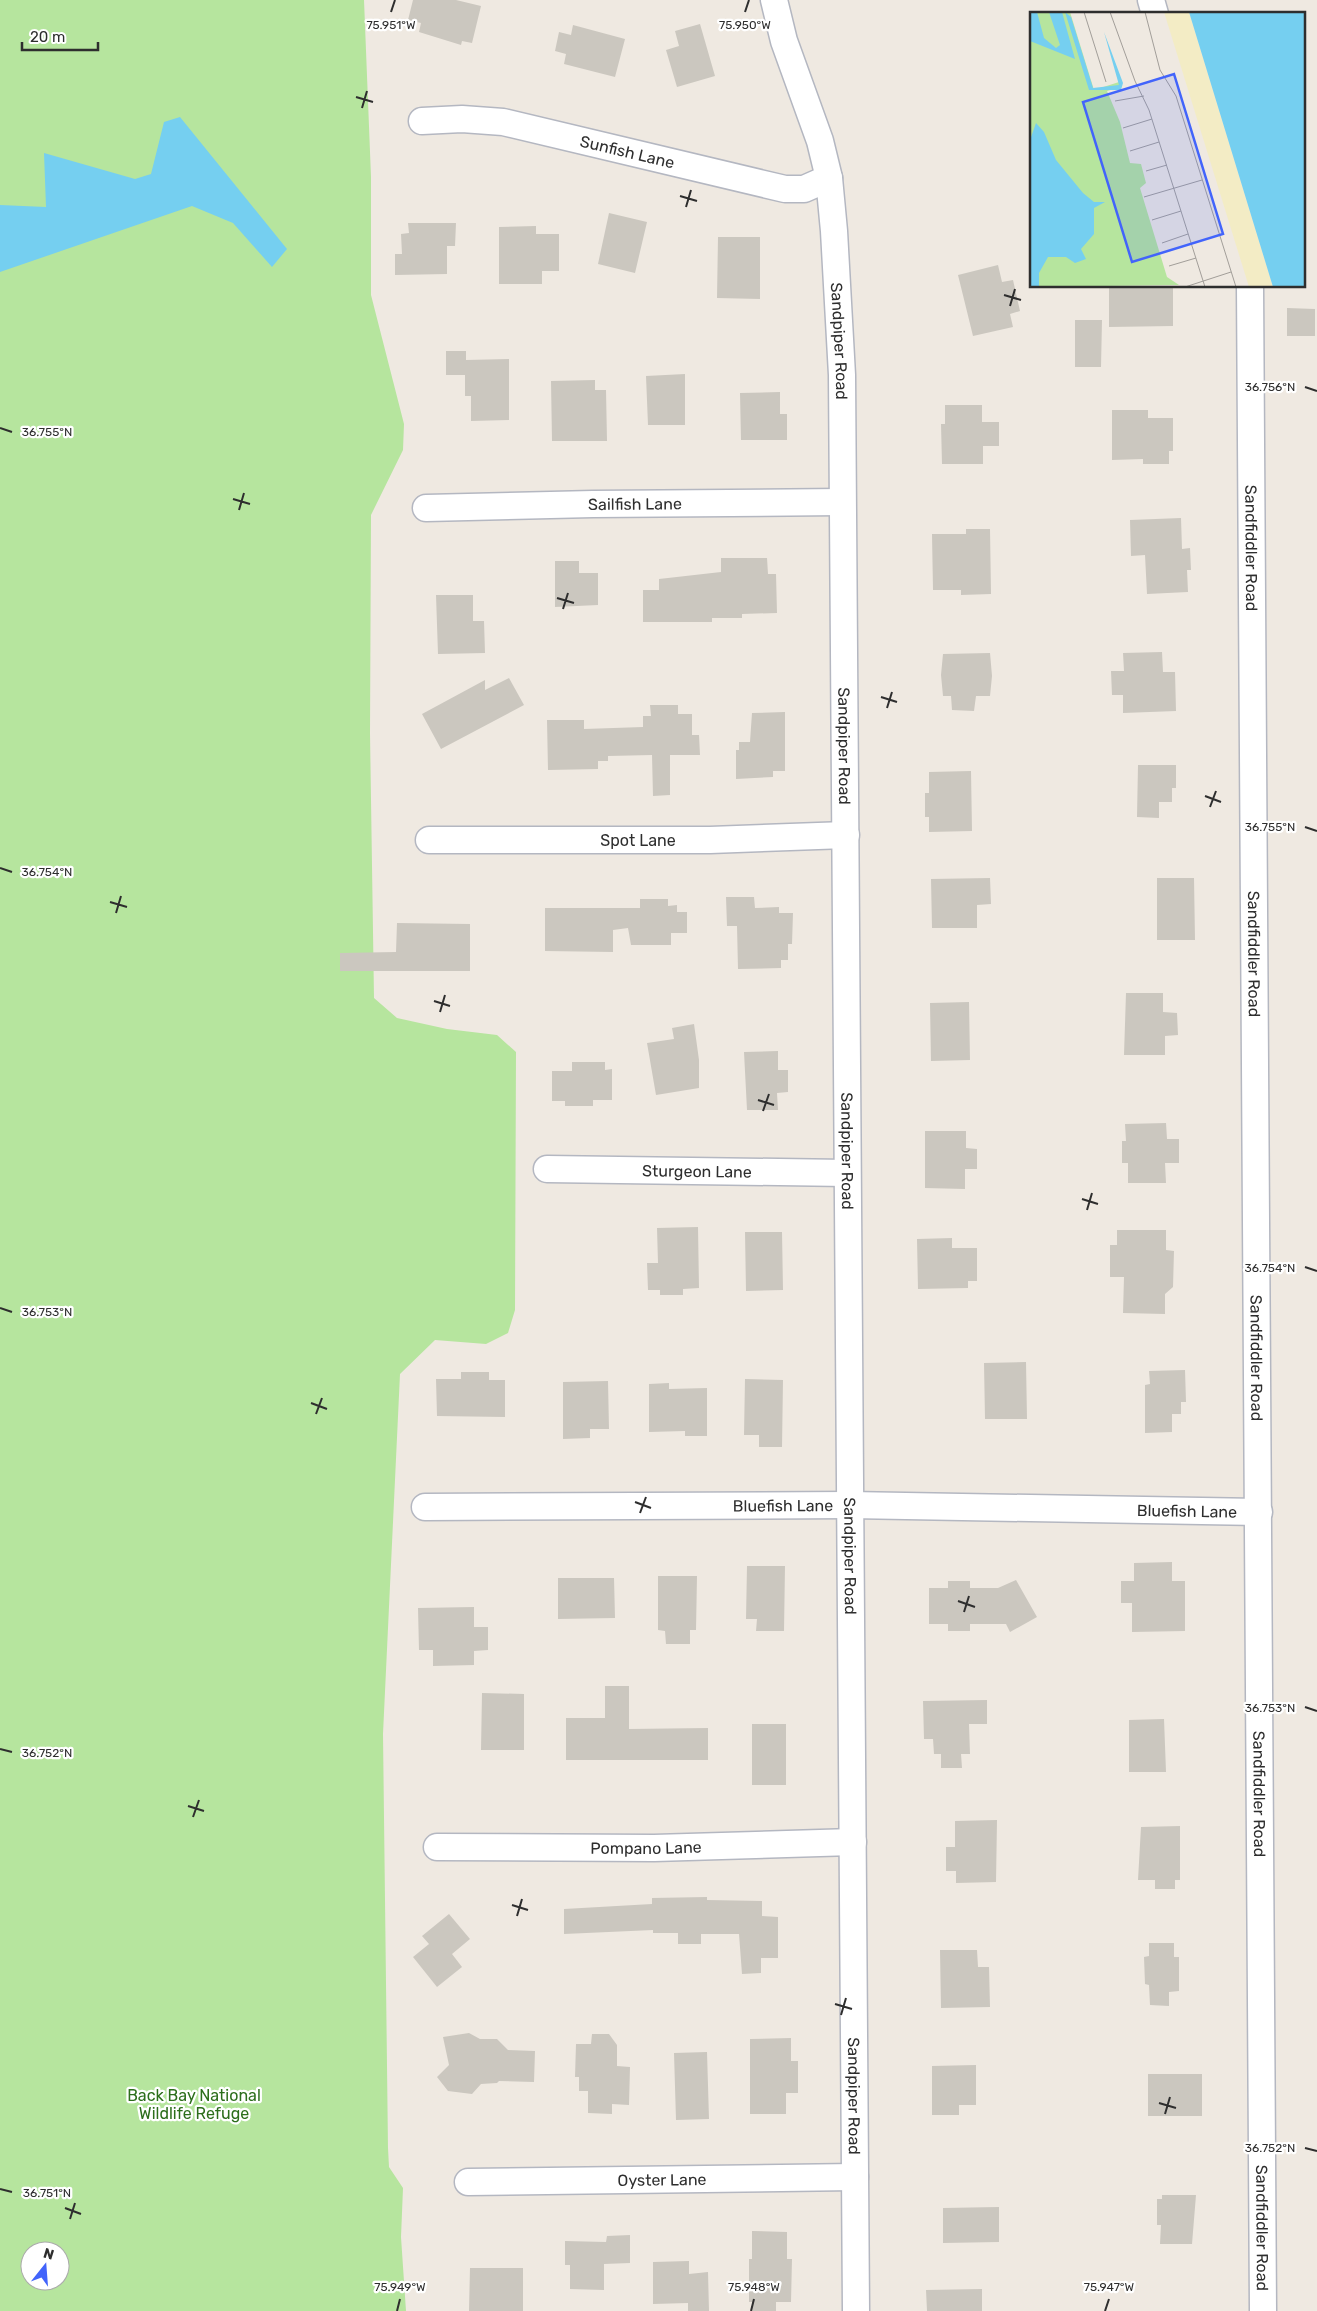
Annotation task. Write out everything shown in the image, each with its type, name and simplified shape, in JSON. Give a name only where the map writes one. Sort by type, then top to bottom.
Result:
[{"type":"street","name":"Sandpiper Road","points":[[774,0],[784,41],[820,141],[829,178],[842,375],[856,2311]]},
{"type":"street","name":"Sunfish Lane","points":[[422,121],[462,119],[503,122],[785,189],[804,189],[829,178]]},
{"type":"street","name":"Sandfiddler Road","points":[[1250,288],[1263,2311]]},
{"type":"street","name":"Sailfish Lane","points":[[426,508],[593,504],[842,502]]},
{"type":"street","name":"Spot Lane","points":[[429,840],[710,840],[846,835]]},
{"type":"street","name":"Sturgeon Lane","points":[[547,1169],[847,1173]]},
{"type":"street","name":"Bluefish Lane","points":[[425,1507],[850,1506],[1258,1512]]},
{"type":"street","name":"Pompano Lane","points":[[437,1847],[654,1848],[853,1842]]},
{"type":"street","name":"Oyster Lane","points":[[468,2182],[856,2177]]},
{"type":"green space","name":"Back Bay National Wildlife Refuge","points":[[0,0],[364,0],[371,177],[371,295],[404,424],[403,450],[371,515],[370,733],[374,998],[397,1018],[447,1029],[497,1035],[516,1052],[515,1310],[508,1333],[486,1344],[435,1340],[400,1374],[383,1734],[388,2148],[389,2167],[403,2188],[401,2237],[406,2311],[0,2311]]},
{"type":"water","points":[[180,117],[287,249],[272,267],[233,223],[192,206],[0,272],[0,205],[46,207],[44,153],[135,179],[151,174],[164,122]]},
{"type":"building","points":[[413,0],[456,0],[481,6],[472,43],[462,41],[461,45],[419,32],[421,23],[408,20]]},
{"type":"building","points":[[700,24],[715,76],[677,87],[666,50],[679,46],[675,31]]},
{"type":"building","points":[[573,25],[625,39],[615,77],[564,64],[566,54],[555,51],[559,32],[571,35]]},
{"type":"building","points":[[609,213],[647,222],[635,273],[598,264]]},
{"type":"building","points":[[408,223],[456,223],[455,246],[447,246],[447,274],[395,275],[395,254],[402,254],[401,234],[409,233]]},
{"type":"building","points":[[536,226],[536,234],[559,234],[559,271],[542,271],[542,284],[499,284],[499,227]]},
{"type":"building","points":[[718,237],[760,237],[760,299],[717,298]]},
{"type":"building","points":[[998,265],[1002,282],[1013,280],[1020,311],[1010,314],[1013,327],[973,336],[958,275]]},
{"type":"building","points":[[1109,288],[1173,288],[1173,326],[1109,327]]},
{"type":"building","points":[[1287,308],[1315,309],[1315,336],[1287,336]]},
{"type":"building","points":[[1075,320],[1102,320],[1101,367],[1075,367]]},
{"type":"building","points":[[446,351],[466,351],[466,360],[509,359],[509,420],[471,421],[471,396],[465,396],[465,375],[446,375]]},
{"type":"building","points":[[685,374],[685,425],[648,425],[646,376]]},
{"type":"building","points":[[595,380],[595,390],[606,390],[607,441],[552,441],[551,381]]},
{"type":"building","points":[[780,392],[780,414],[787,414],[787,440],[741,440],[740,393]]},
{"type":"building","points":[[945,405],[982,405],[982,422],[999,422],[999,446],[983,446],[983,464],[942,464],[941,424],[945,424]]},
{"type":"building","points":[[1112,410],[1148,410],[1148,418],[1173,418],[1173,451],[1169,451],[1169,464],[1143,464],[1143,459],[1112,460]]},
{"type":"building","points":[[1181,518],[1182,549],[1190,548],[1191,570],[1187,570],[1188,592],[1147,594],[1145,555],[1131,556],[1130,520]]},
{"type":"building","points":[[966,529],[990,529],[991,594],[961,595],[961,590],[933,590],[932,534],[966,534]]},
{"type":"building","points":[[721,558],[767,558],[768,574],[776,574],[777,613],[742,614],[742,618],[712,618],[712,622],[643,622],[643,590],[659,590],[659,579],[721,572]]},
{"type":"building","points":[[555,561],[579,561],[579,573],[598,573],[598,605],[555,607]]},
{"type":"building","points":[[436,595],[473,595],[473,621],[484,621],[485,653],[438,654]]},
{"type":"building","points":[[1162,652],[1163,672],[1175,672],[1176,711],[1123,713],[1123,695],[1112,695],[1111,671],[1124,671],[1123,653]]},
{"type":"building","points":[[990,653],[992,676],[990,696],[976,696],[974,711],[952,710],[951,696],[943,696],[941,675],[943,654]]},
{"type":"building","points":[[509,678],[524,705],[441,749],[422,714],[485,680],[485,690]]},
{"type":"building","points":[[650,705],[678,705],[678,714],[692,714],[692,735],[699,735],[700,755],[670,755],[670,795],[653,796],[652,755],[608,756],[608,761],[598,761],[598,769],[548,770],[547,720],[584,720],[584,729],[643,727],[643,716],[651,716]]},
{"type":"building","points":[[785,712],[785,771],[773,771],[773,777],[736,779],[736,750],[739,750],[739,742],[750,742],[752,713]]},
{"type":"building","points":[[1138,765],[1176,765],[1176,788],[1172,788],[1172,802],[1159,802],[1159,818],[1137,817]]},
{"type":"building","points":[[971,771],[972,831],[929,832],[929,817],[925,817],[925,793],[929,793],[929,772]]},
{"type":"building","points":[[990,878],[991,904],[977,905],[977,928],[932,928],[931,879]]},
{"type":"building","points":[[1157,878],[1194,878],[1195,940],[1157,940]]},
{"type":"building","points":[[726,897],[754,897],[755,908],[779,907],[779,913],[793,913],[792,944],[788,944],[788,960],[781,960],[781,968],[738,969],[737,926],[727,926]]},
{"type":"building","points":[[640,899],[668,899],[668,906],[677,905],[677,912],[687,912],[687,933],[671,933],[671,945],[631,945],[628,928],[613,930],[613,952],[545,951],[545,908],[640,908]]},
{"type":"building","points":[[397,923],[470,924],[470,971],[340,971],[340,953],[396,952]]},
{"type":"building","points":[[1126,993],[1163,993],[1163,1012],[1177,1013],[1178,1035],[1165,1036],[1165,1055],[1124,1055]]},
{"type":"building","points":[[969,1002],[970,1060],[931,1061],[930,1003]]},
{"type":"building","points":[[694,1024],[699,1060],[699,1088],[656,1095],[647,1043],[674,1039],[672,1028]]},
{"type":"building","points":[[778,1051],[778,1070],[788,1070],[788,1092],[777,1093],[778,1110],[747,1110],[744,1052]]},
{"type":"building","points":[[572,1062],[605,1062],[605,1070],[612,1069],[612,1100],[593,1100],[593,1106],[565,1106],[565,1101],[552,1101],[552,1071],[572,1071]]},
{"type":"building","points":[[1166,1123],[1167,1139],[1179,1139],[1179,1163],[1165,1163],[1166,1183],[1128,1183],[1128,1163],[1122,1163],[1122,1141],[1126,1141],[1125,1124]]},
{"type":"building","points":[[925,1131],[966,1131],[966,1148],[977,1149],[977,1169],[965,1169],[965,1189],[925,1188]]},
{"type":"building","points":[[698,1227],[699,1288],[683,1289],[683,1295],[660,1295],[660,1290],[648,1290],[647,1263],[658,1263],[657,1228]]},
{"type":"building","points":[[1117,1230],[1166,1230],[1166,1250],[1174,1251],[1173,1287],[1165,1294],[1165,1314],[1123,1313],[1124,1277],[1110,1277],[1110,1245],[1117,1245]]},
{"type":"building","points":[[745,1232],[782,1232],[783,1290],[746,1291]]},
{"type":"building","points":[[952,1238],[952,1248],[977,1248],[977,1281],[968,1281],[968,1288],[918,1289],[917,1239]]},
{"type":"building","points":[[1026,1362],[1027,1419],[985,1419],[984,1363]]},
{"type":"building","points":[[1185,1370],[1186,1402],[1181,1402],[1181,1414],[1172,1414],[1172,1432],[1145,1433],[1145,1385],[1150,1384],[1149,1371]]},
{"type":"building","points":[[461,1372],[489,1372],[489,1380],[505,1380],[505,1417],[437,1416],[436,1379],[461,1379]]},
{"type":"building","points":[[745,1379],[783,1380],[782,1447],[759,1447],[759,1435],[744,1435]]},
{"type":"building","points":[[608,1381],[609,1429],[590,1429],[590,1438],[563,1439],[563,1382]]},
{"type":"building","points":[[669,1383],[669,1389],[707,1388],[707,1436],[685,1436],[685,1431],[649,1432],[649,1384]]},
{"type":"building","points":[[1172,1562],[1172,1581],[1185,1581],[1185,1631],[1132,1632],[1132,1603],[1121,1603],[1121,1581],[1134,1581],[1134,1563]]},
{"type":"building","points":[[747,1566],[785,1566],[784,1631],[756,1631],[757,1619],[746,1619]]},
{"type":"building","points":[[658,1576],[697,1576],[696,1630],[690,1630],[690,1644],[666,1644],[665,1631],[658,1630]]},
{"type":"building","points":[[558,1578],[614,1578],[615,1618],[558,1619]]},
{"type":"building","points":[[1016,1580],[1037,1617],[1010,1632],[1006,1624],[970,1624],[970,1631],[948,1631],[948,1624],[929,1624],[929,1588],[948,1588],[948,1581],[970,1581],[970,1588],[998,1588]]},
{"type":"building","points":[[474,1607],[474,1627],[488,1627],[488,1650],[474,1651],[474,1665],[433,1666],[433,1650],[419,1650],[418,1608]]},
{"type":"building","points":[[605,1686],[629,1686],[629,1729],[708,1728],[708,1760],[566,1760],[566,1718],[605,1718]]},
{"type":"building","points":[[482,1693],[524,1694],[524,1750],[481,1750]]},
{"type":"building","points":[[987,1700],[987,1724],[969,1724],[970,1754],[961,1754],[962,1768],[941,1768],[941,1754],[934,1754],[933,1739],[924,1739],[923,1701]]},
{"type":"building","points":[[1164,1719],[1166,1772],[1129,1772],[1129,1720]]},
{"type":"building","points":[[752,1724],[786,1724],[786,1785],[752,1785]]},
{"type":"building","points":[[997,1820],[996,1882],[956,1883],[956,1871],[946,1871],[946,1847],[955,1847],[955,1821]]},
{"type":"building","points":[[1180,1826],[1180,1880],[1175,1880],[1175,1889],[1155,1889],[1155,1880],[1138,1880],[1141,1827]]},
{"type":"building","points":[[707,1897],[707,1900],[762,1901],[762,1916],[778,1917],[778,1958],[761,1958],[761,1973],[742,1974],[739,1934],[701,1934],[701,1944],[678,1944],[678,1933],[653,1933],[653,1930],[564,1934],[564,1909],[652,1904],[652,1898]]},
{"type":"building","points":[[449,1914],[470,1939],[452,1954],[462,1967],[437,1987],[413,1957],[429,1944],[422,1936]]},
{"type":"building","points":[[1149,1943],[1174,1943],[1174,1957],[1179,1957],[1179,1991],[1169,1992],[1169,2006],[1150,2005],[1149,1985],[1145,1984],[1144,1957],[1149,1956]]},
{"type":"building","points":[[940,1950],[977,1950],[978,1967],[989,1967],[990,2007],[941,2008]]},
{"type":"building","points":[[469,2033],[480,2039],[497,2039],[508,2050],[535,2051],[534,2082],[499,2081],[497,2083],[481,2084],[472,2094],[448,2091],[437,2077],[449,2065],[443,2037]]},
{"type":"building","points":[[592,2034],[609,2034],[617,2045],[617,2066],[630,2067],[629,2105],[612,2104],[612,2114],[588,2113],[588,2091],[579,2091],[579,2077],[575,2077],[576,2044],[591,2044]]},
{"type":"building","points":[[791,2038],[791,2061],[798,2061],[798,2093],[786,2093],[786,2114],[750,2114],[750,2039]]},
{"type":"building","points":[[707,2052],[709,2119],[676,2120],[674,2053]]},
{"type":"building","points":[[976,2065],[976,2105],[959,2105],[959,2115],[932,2115],[932,2066]]},
{"type":"building","points":[[1148,2074],[1202,2074],[1202,2116],[1148,2116]]},
{"type":"building","points":[[1162,2195],[1196,2195],[1192,2244],[1160,2244],[1161,2225],[1157,2225],[1157,2199],[1162,2199]]},
{"type":"building","points":[[999,2207],[999,2242],[943,2243],[943,2208]]},
{"type":"building","points":[[752,2231],[787,2232],[787,2259],[792,2259],[791,2302],[776,2302],[776,2311],[752,2311],[752,2302],[749,2302],[749,2259],[752,2259]]},
{"type":"building","points":[[630,2235],[630,2263],[604,2264],[604,2290],[570,2289],[570,2265],[565,2265],[565,2241],[606,2242],[607,2236]]},
{"type":"building","points":[[689,2261],[689,2274],[708,2272],[709,2311],[688,2311],[688,2303],[653,2304],[653,2262]]},
{"type":"building","points":[[470,2268],[523,2268],[523,2311],[469,2311]]},
{"type":"building","points":[[982,2289],[982,2311],[927,2311],[926,2290]]}]
